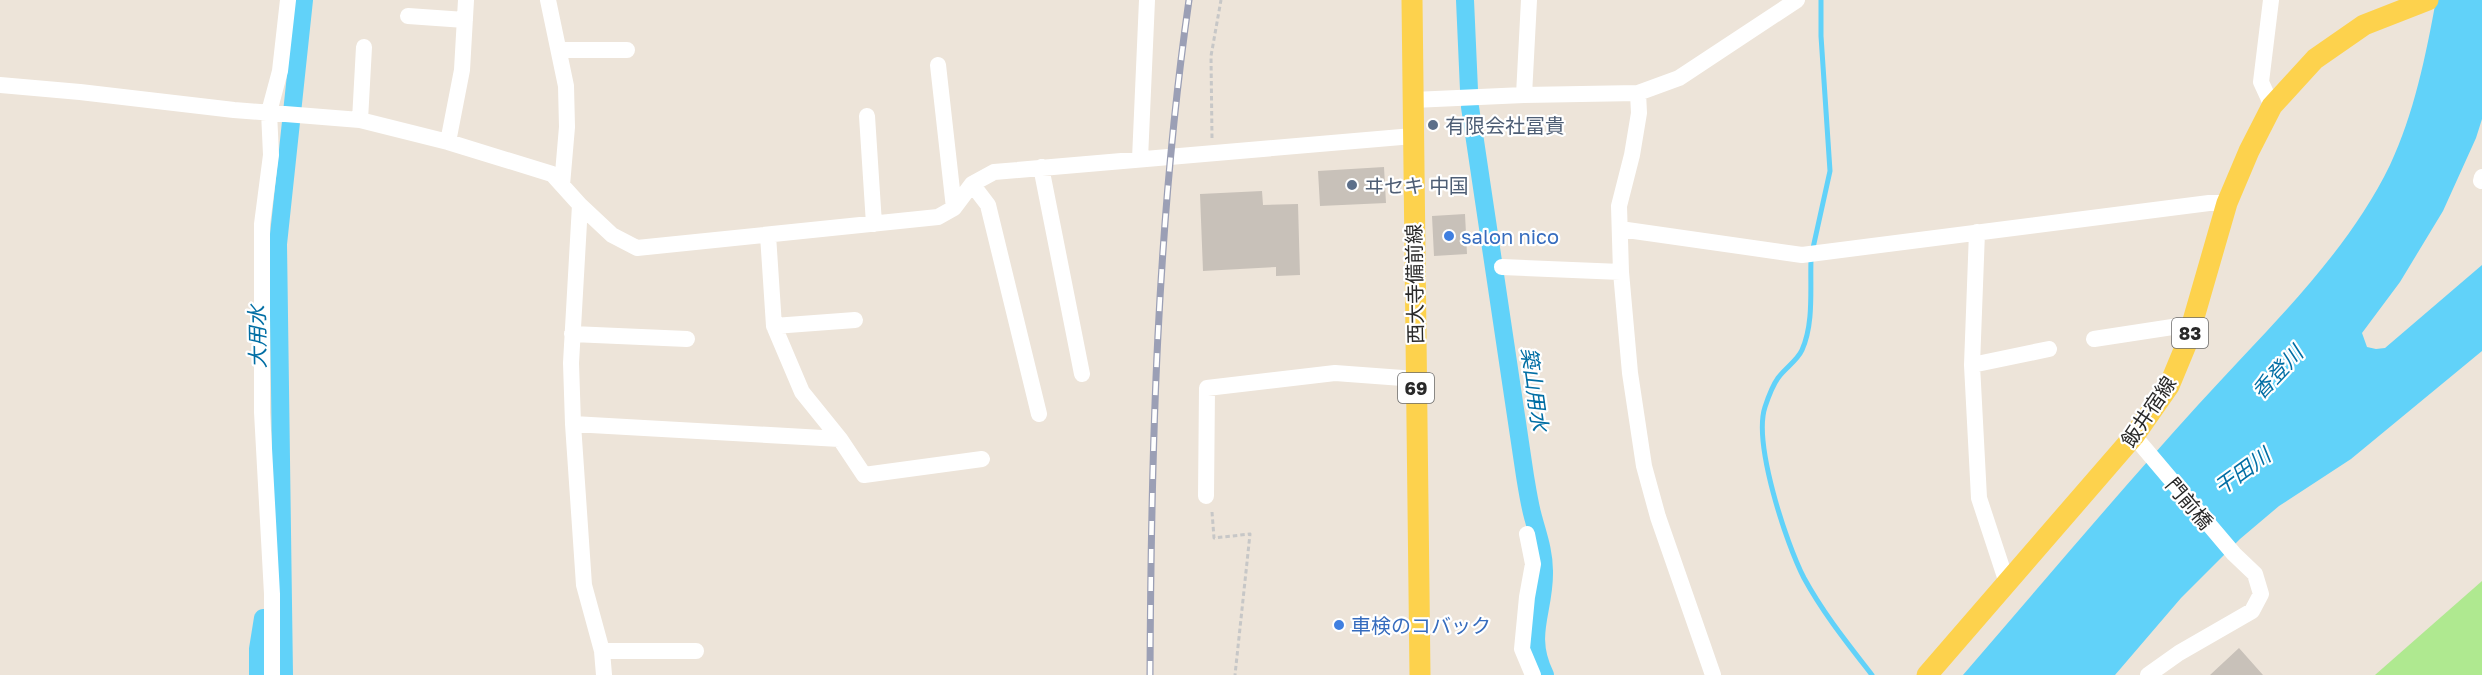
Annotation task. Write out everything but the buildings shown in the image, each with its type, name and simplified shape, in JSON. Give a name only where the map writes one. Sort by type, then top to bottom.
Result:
[{"type":"main road","name":"西大寺備前線","points":[[1412,0],[1420,675]]},
{"type":"main road","name":"飯井宿線","points":[[1927,675],[2007,583],[2140,444],[2169,386],[2192,324],[2228,203],[2249,151],[2272,106],[2315,59],[2364,26],[2428,0]]},
{"type":"street","points":[[272,675],[272,594],[262,412],[262,224],[271,155],[273,112],[288,0]]},
{"type":"street","points":[[448,142],[462,70],[466,0]]},
{"type":"street","points":[[548,0],[566,86],[567,127],[562,185]]},
{"type":"street","points":[[1140,159],[1148,0]]},
{"type":"street","points":[[1524,95],[1529,0]]},
{"type":"street","points":[[1413,100],[1638,93],[1679,78],[1797,0]]},
{"type":"street","points":[[2271,0],[2261,82],[2272,106]]},
{"type":"street","points":[[408,16],[465,20]]},
{"type":"street","points":[[360,120],[364,47]]},
{"type":"street","points":[[559,50],[627,50]]},
{"type":"street","points":[[938,65],[954,208]]},
{"type":"street","points":[[0,85],[360,120],[448,142],[552,174],[612,235],[636,248],[938,217],[954,208],[972,184],[994,172],[1413,136]]},
{"type":"street","points":[[1638,93],[1639,113],[1632,155],[1619,206],[1621,272],[1630,373],[1644,466],[1658,517],[1713,675]]},
{"type":"street","points":[[867,116],[874,224]]},
{"type":"street","points":[[1041,167],[1082,374]]},
{"type":"street","points":[[972,184],[988,205],[1039,414]]},
{"type":"street","points":[[1620,229],[1802,255],[1833,253],[1977,232],[2209,203],[2228,203]]},
{"type":"street","points":[[580,205],[571,363],[573,424],[584,585],[602,651],[603,675]]},
{"type":"street","points":[[1977,232],[1972,365],[1979,498],[2007,583]]},
{"type":"street","points":[[768,236],[774,326],[802,392],[840,439],[864,475],[982,459]]},
{"type":"street","points":[[1502,267],[1621,272]]},
{"type":"street","points":[[774,326],[855,320]]},
{"type":"street","points":[[2094,339],[2192,324]]},
{"type":"street","points":[[572,334],[687,339]]},
{"type":"street","points":[[1972,365],[2049,350]]},
{"type":"street","points":[[1206,496],[1207,388],[1335,373],[1416,379]]},
{"type":"street","points":[[573,424],[840,439]]},
{"type":"street","name":"門前橋","points":[[2140,444],[2234,554],[2255,574],[2260,594],[2252,611],[2179,653],[2148,675]]},
{"type":"street","points":[[1527,534],[1533,564],[1522,649],[1533,675]]},
{"type":"street","points":[[602,651],[696,651]]},
{"type":"path","points":[[1212,152],[1212,56],[1221,0]]},
{"type":"path","points":[[1206,496],[1211,504],[1214,538],[1250,534],[1235,675]]},
{"type":"green space","points":[[2482,581],[2482,675],[2375,675]]},
{"type":"water","points":[[2436,0],[2482,0],[2482,119],[2476,138],[2443,211],[2400,282],[2362,333],[2367,347],[2385,348],[2482,265],[2482,351],[2351,459],[2279,506],[2240,539],[2181,598],[2115,675],[1963,675],[2168,438],[2277,321],[2351,230],[2390,165],[2406,125],[2423,63]]},
{"type":"waterway","name":"大用水","points":[[284,675],[278,244],[304,0]]},
{"type":"waterway","name":"築山用水","points":[[1465,0],[1469,90]]},
{"type":"waterway","points":[[1813,248],[1830,171],[1821,36],[1821,0]]},
{"type":"waterway","name":"築山用水","points":[[1470,107],[1525,476],[1543,556],[1544,585],[1536,635],[1539,660],[1545,675]]},
{"type":"waterway","points":[[1811,260],[1811,306],[1806,340],[1800,354],[1774,384],[1765,407],[1762,423],[1767,468],[1789,542],[1804,578],[1828,616],[1872,675]]},
{"type":"waterway","points":[[258,675],[258,649],[263,618]]},
{"type":"railway","points":[[1150,675],[1154,421],[1158,337],[1170,168],[1189,0]]},
{"type":"place","name":"有限会社冨貴","points":[[1433,125]]},
{"type":"place","name":"ヰセキ 中国","points":[[1352,185]]},
{"type":"place","name":"salon nico","points":[[1449,236]]},
{"type":"place","name":"車検のコバック","points":[[1339,625]]},
{"type":"water label","name":"香登川","points":[[2277,372]]},
{"type":"water label","name":"干田川","points":[[2242,471]]}]
